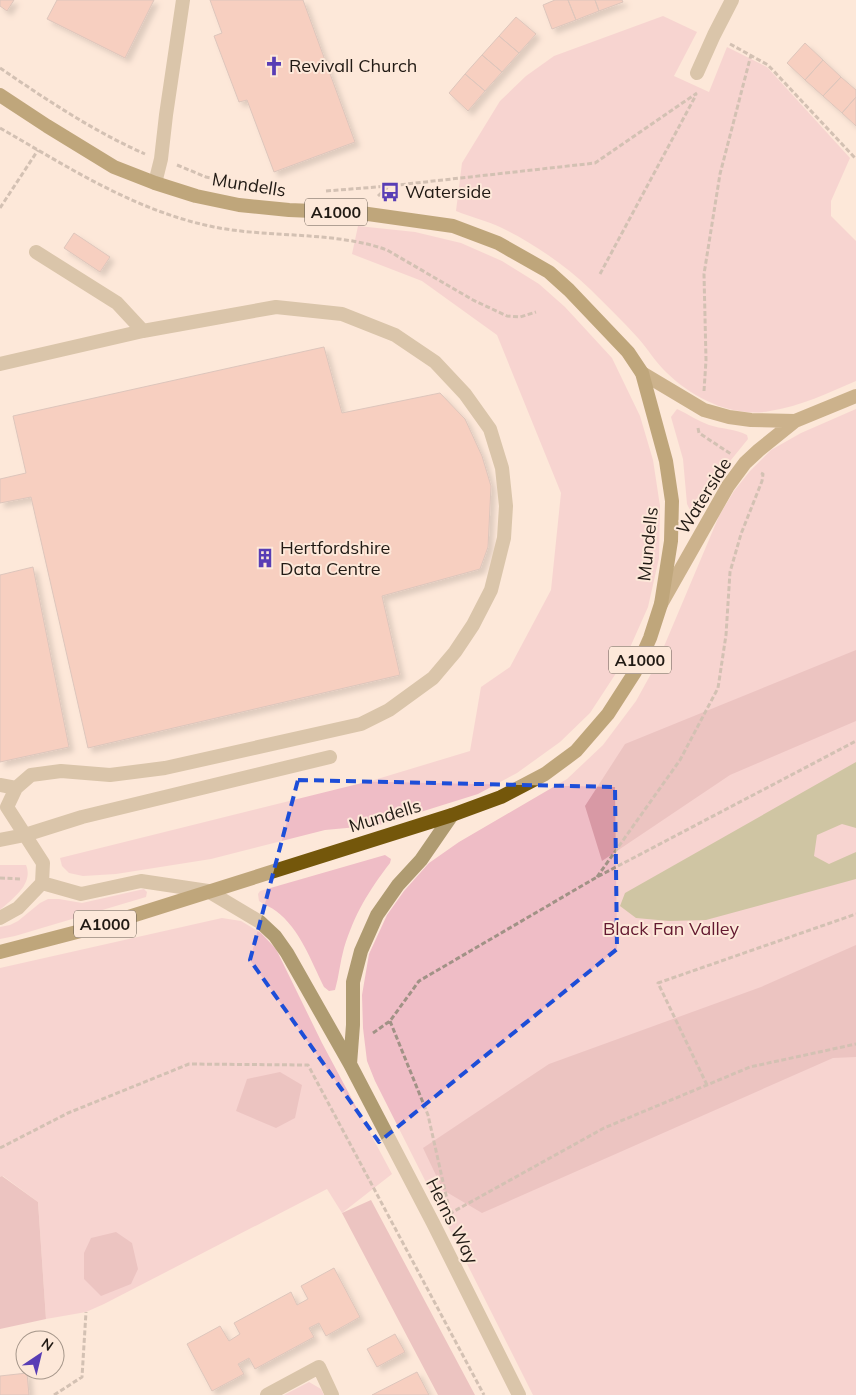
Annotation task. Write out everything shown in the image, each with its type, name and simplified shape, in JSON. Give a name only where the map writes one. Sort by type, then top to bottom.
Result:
[{"type":"main road","name":"Mundells","points":[[0,95],[114,167],[155,183],[196,196],[239,205],[289,210],[361,213],[453,226],[498,243],[549,272],[628,352],[642,373],[666,460],[672,501],[671,541],[661,604],[650,638],[635,672],[608,714],[576,751],[545,774],[510,793],[452,815],[100,926],[0,952]]},
{"type":"main road","name":"Waterside","points":[[642,373],[704,410],[751,420],[795,421]]},
{"type":"main road","name":"Waterside","points":[[661,604],[728,486],[745,463],[758,450],[795,421],[856,396]]},
{"type":"street","points":[[155,183],[161,159],[183,0]]},
{"type":"street","points":[[697,73],[732,0]]},
{"type":"street","points":[[36,252],[117,303],[143,331]]},
{"type":"street","points":[[0,364],[143,331],[276,307],[342,314],[394,335],[435,362],[465,394],[490,429],[502,468],[506,506],[504,538],[491,590],[473,625],[455,652],[433,678],[389,710],[361,724],[165,768],[110,775],[61,771],[31,775],[16,788],[8,807],[43,863],[42,883],[18,908],[0,918]]},
{"type":"street","points":[[0,840],[24,835],[82,817],[330,757]]},
{"type":"street","points":[[0,786],[16,788]]},
{"type":"street","points":[[350,1064],[354,982],[361,951],[377,915],[398,885],[421,860],[452,815]]},
{"type":"street","points":[[42,883],[82,894],[141,881],[208,891]]},
{"type":"street","name":"Herns Way","points":[[208,891],[260,922],[276,936],[287,953],[350,1064],[433,1223],[519,1395]]},
{"type":"street","points":[[267,1395],[319,1368],[332,1395]]},
{"type":"path","points":[[714,35],[768,65],[856,158]]},
{"type":"path","points":[[597,877],[680,760],[718,688],[726,636],[730,572],[741,534],[762,481],[763,474],[699,433],[697,422],[704,410],[706,360],[704,274],[720,174],[751,55]]},
{"type":"path","points":[[0,68],[73,117],[120,143],[206,177],[257,187]]},
{"type":"path","points":[[600,274],[700,88],[697,73]]},
{"type":"path","points":[[318,192],[595,163],[697,93]]},
{"type":"path","points":[[0,128],[95,183],[131,200],[178,218],[214,227],[372,244],[387,250],[473,300],[507,316],[520,317],[536,312]]},
{"type":"path","points":[[0,208],[38,150]]},
{"type":"path","points":[[373,1033],[390,1021],[419,981],[597,877],[856,741]]},
{"type":"path","points":[[707,1085],[658,983],[856,914]]},
{"type":"path","points":[[390,1021],[428,1115],[450,1214]]},
{"type":"path","points":[[433,1223],[604,1128],[750,1067],[856,1044]]},
{"type":"path","points":[[0,1148],[68,1113],[190,1064],[308,1065],[484,1395]]},
{"type":"path","points":[[53,1395],[82,1378],[86,1312]]},
{"type":"highlighted area","points":[[298,780],[615,787],[617,949],[379,1142],[250,960]]},
{"type":"green space","points":[[663,16],[697,32],[674,76],[709,92],[727,47],[767,67],[850,158],[831,201],[831,216],[856,241],[856,381],[803,402],[770,411],[742,412],[714,404],[701,398],[667,373],[620,319],[590,289],[559,263],[525,240],[502,228],[456,211],[462,163],[500,101],[526,76],[554,56]]},
{"type":"green space","points":[[358,226],[415,232],[461,243],[502,261],[539,284],[565,307],[612,358],[640,416],[653,460],[660,506],[659,558],[648,607],[624,661],[590,713],[560,742],[517,773],[478,794],[379,825],[325,830],[211,859],[116,874],[83,876],[69,873],[62,866],[60,858],[374,780],[470,751],[481,687],[510,667],[551,590],[561,493],[497,335],[422,281],[352,254]]},
{"type":"green space","points":[[677,409],[709,425],[743,433],[747,435],[748,439],[720,474],[700,507],[694,512],[690,510],[687,504],[683,459],[671,417]]},
{"type":"green space","name":"Black Fan Valley","points":[[856,409],[856,1395],[533,1395],[375,1081],[367,1061],[362,995],[369,954],[387,915],[404,891],[429,863],[459,842],[567,779],[603,745],[636,701],[657,663],[719,516],[734,491],[750,471],[771,450],[801,433]]},
{"type":"green space","points":[[385,855],[391,859],[390,863],[369,893],[358,913],[344,948],[335,990],[329,991],[324,987],[304,946],[292,927],[276,911],[259,901],[258,894],[260,891]]},
{"type":"green space","points":[[0,865],[26,865],[28,872],[27,879],[20,891],[0,910]]},
{"type":"green space","points":[[144,889],[147,892],[146,897],[0,939],[0,927],[18,921],[40,903],[48,899],[82,903]]},
{"type":"green space","points":[[222,918],[241,921],[261,933],[276,949],[322,1043],[392,1174],[342,1213],[327,1189],[104,1304],[86,1312],[46,1319],[38,1202],[3,1176],[0,1177],[0,968]]},
{"type":"green space","points":[[309,1382],[321,1389],[324,1395],[284,1395]]},
{"type":"shaded area","points":[[856,650],[856,721],[730,775],[602,861],[585,806],[625,744]]},
{"type":"shaded area","points":[[856,762],[856,828],[842,824],[817,835],[814,856],[829,864],[856,852],[856,879],[706,920],[669,921],[636,918],[620,906],[625,893]]},
{"type":"shaded area","points":[[856,945],[856,1057],[833,1058],[482,1213],[443,1190],[423,1148],[549,1064],[761,987]]},
{"type":"shaded area","points":[[280,1072],[302,1085],[295,1118],[276,1128],[236,1111],[247,1079]]},
{"type":"shaded area","points":[[2,1176],[38,1202],[46,1319],[0,1329],[0,1177]]},
{"type":"shaded area","points":[[371,1200],[475,1395],[438,1395],[342,1213]]},
{"type":"shaded area","points":[[116,1232],[132,1243],[138,1269],[131,1284],[101,1296],[84,1279],[84,1253],[91,1238]]},
{"type":"building","points":[[0,0],[14,0],[7,11],[0,6]]},
{"type":"building","points":[[57,0],[154,0],[125,58],[47,19]]},
{"type":"building","points":[[210,0],[303,0],[355,142],[274,172],[247,100],[239,102],[214,36],[222,33]]},
{"type":"building","points":[[555,0],[568,0],[576,20],[552,29],[543,5]]},
{"type":"building","points":[[568,0],[595,0],[599,11],[576,20]]},
{"type":"building","points":[[595,0],[622,0],[623,2],[599,11]]},
{"type":"building","points":[[516,17],[536,34],[519,53],[499,36]]},
{"type":"building","points":[[499,36],[519,53],[502,72],[482,55]]},
{"type":"building","points":[[805,43],[823,60],[805,80],[787,63]]},
{"type":"building","points":[[482,55],[502,72],[485,91],[465,74]]},
{"type":"building","points":[[823,60],[841,77],[823,96],[805,80]]},
{"type":"building","points":[[465,74],[485,91],[468,111],[449,93]]},
{"type":"building","points":[[841,77],[856,90],[856,97],[842,113],[823,96]]},
{"type":"building","points":[[856,97],[856,126],[842,113]]},
{"type":"building","points":[[74,233],[110,257],[100,272],[64,248]]},
{"type":"building","name":"Hertfordshire Data Centre","points":[[324,347],[342,413],[440,393],[465,419],[482,456],[491,486],[488,547],[480,569],[382,596],[400,675],[88,748],[31,497],[0,503],[0,479],[26,473],[13,416]]},
{"type":"building","points":[[33,567],[69,747],[0,762],[0,575]]},
{"type":"building","points":[[334,1268],[360,1317],[326,1336],[319,1323],[309,1328],[314,1337],[255,1369],[249,1358],[238,1364],[244,1374],[212,1391],[187,1344],[220,1326],[229,1341],[240,1334],[234,1323],[291,1292],[297,1305],[308,1299],[301,1286]]},
{"type":"building","points":[[395,1334],[405,1352],[377,1367],[367,1349]]},
{"type":"building","points":[[417,1372],[429,1395],[372,1395]]},
{"type":"building","points":[[15,1374],[15,1380],[28,1380],[29,1395],[0,1395],[0,1376]]},
{"type":"place","name":"Revivall Church","points":[[274,66]]},
{"type":"place","name":"Waterside","points":[[390,192]]},
{"type":"place","name":"Hertfordshire Data Centre","points":[[265,558]]}]
